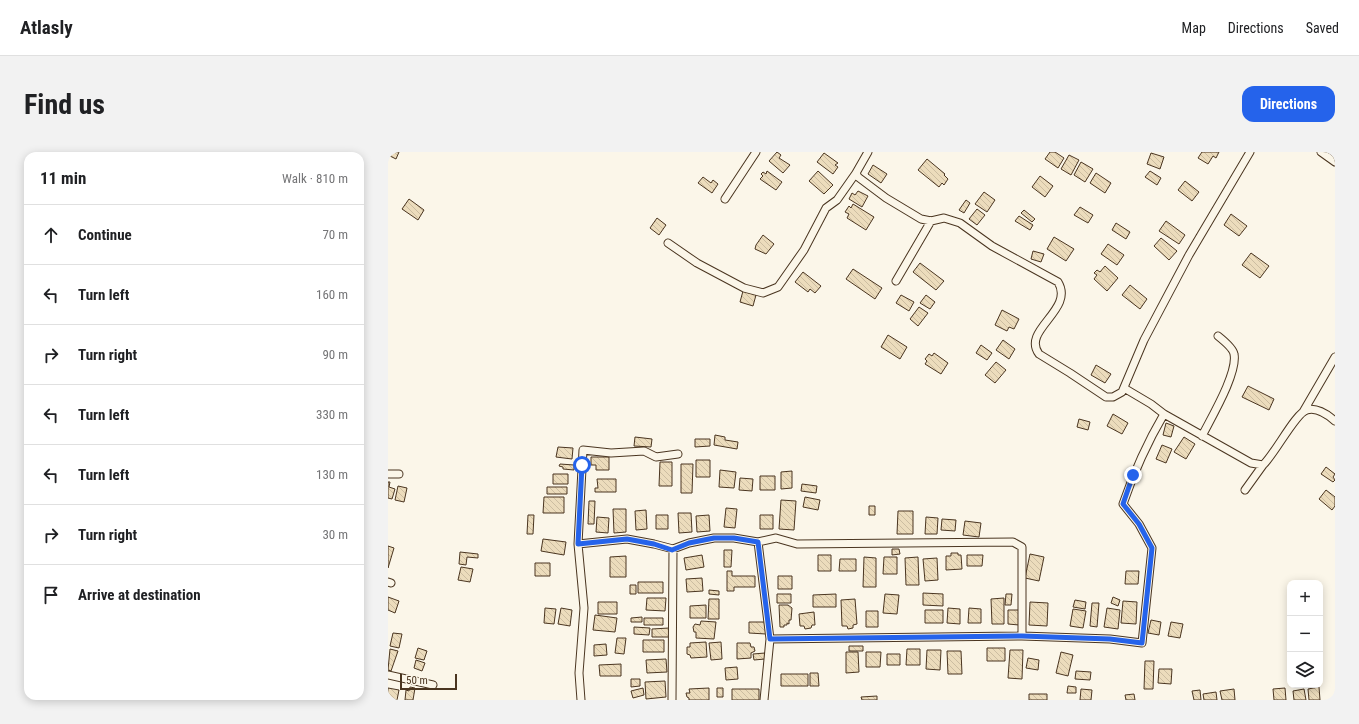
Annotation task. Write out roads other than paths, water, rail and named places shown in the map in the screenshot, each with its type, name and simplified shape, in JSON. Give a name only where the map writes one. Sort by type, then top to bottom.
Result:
[{"type":"street","points":[[724,199],[756,152]]},
{"type":"street","points":[[668,243],[697,263],[744,288],[763,293],[778,287],[804,250],[826,208],[846,189],[868,152]]},
{"type":"street","points":[[856,173],[858,177],[886,198],[921,219],[931,221],[944,218],[960,223],[992,246],[1058,282],[1061,288],[1062,296],[1056,310],[1038,334],[1035,343],[1036,350],[1039,354],[1070,372],[1106,397],[1113,397],[1122,392],[1147,333],[1189,255],[1250,152]]},
{"type":"street","points":[[1321,152],[1335,162]]},
{"type":"street","points":[[896,281],[931,221]]},
{"type":"street","points":[[1202,436],[1224,394],[1235,364],[1234,352],[1218,336]]},
{"type":"street","points":[[1303,412],[1335,357]]},
{"type":"street","points":[[1124,388],[1202,436],[1251,463],[1263,465]]},
{"type":"street","points":[[1245,490],[1263,465],[1270,459],[1297,416],[1307,410],[1319,410],[1335,421]]},
{"type":"street","points":[[770,639],[1022,636],[1110,639],[1142,643],[1152,548],[1139,524],[1123,504],[1133,475],[1164,414]]},
{"type":"street","points":[[581,700],[580,673],[584,608],[578,544],[583,450],[611,454],[644,451],[656,457],[678,454]]},
{"type":"street","points":[[388,474],[399,474]]},
{"type":"street","points":[[578,544],[627,539],[654,544],[672,550],[689,543],[714,538],[734,538],[758,542],[776,538],[797,544],[1018,544],[1022,547],[1022,636]]},
{"type":"street","points":[[758,542],[770,639],[764,700]]},
{"type":"street","points":[[672,550],[672,700]]},
{"type":"street","points":[[388,674],[433,685]]}]
